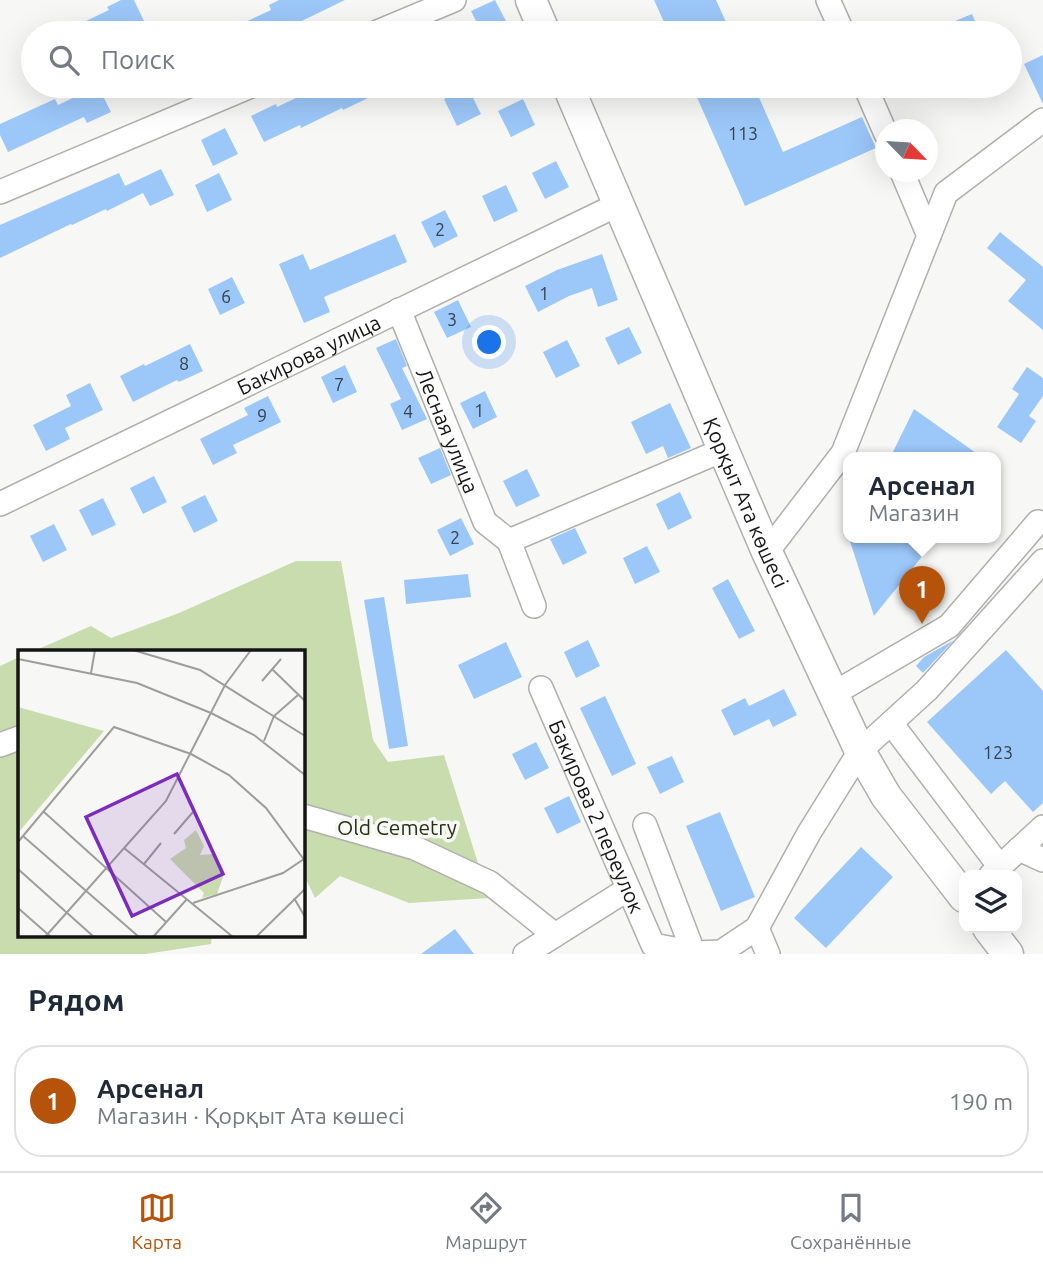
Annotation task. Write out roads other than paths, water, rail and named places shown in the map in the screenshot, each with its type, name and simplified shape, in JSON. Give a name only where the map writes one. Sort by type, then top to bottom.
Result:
[{"type":"main road","points":[[531,0],[540,21]]},
{"type":"main road","name":"Қорқыт Ата көшесі","points":[[573,98],[767,552],[860,751],[886,796],[959,891]]},
{"type":"main road","points":[[992,933],[1008,954]]},
{"type":"street","points":[[404,21],[454,0]]},
{"type":"street","points":[[828,0],[838,21]]},
{"type":"street","points":[[0,192],[223,98]]},
{"type":"street","points":[[870,98],[879,119]]},
{"type":"street","points":[[843,452],[946,193],[1043,120]]},
{"type":"street","points":[[906,182],[929,236]]},
{"type":"street","name":"Бакирова улица","points":[[0,504],[619,204]]},
{"type":"street","name":"Лесная улица","points":[[399,310],[485,522],[509,541]]},
{"type":"street","points":[[534,606],[509,541],[723,450]]},
{"type":"street","points":[[767,552],[843,453]]},
{"type":"street","points":[[833,694],[949,626],[1038,523]]},
{"type":"street","points":[[645,825],[695,953],[721,952],[757,928],[809,833],[860,751],[927,690],[1043,561]]},
{"type":"street","name":"Бакирова 2 переулок","points":[[541,688],[653,945],[695,953]]},
{"type":"street","points":[[891,723],[994,870]]},
{"type":"street","points":[[0,745],[18,738]]},
{"type":"street","points":[[304,816],[415,848],[490,883],[555,935]]},
{"type":"street","points":[[996,870],[1043,827]]},
{"type":"street","points":[[1019,849],[1043,860]]},
{"type":"street","points":[[525,954],[628,888]]},
{"type":"street","points":[[757,928],[768,954]]},
{"type":"place","name":"Арсенал","points":[[922,624]]},
{"type":"park label","name":"Old Cemetry","points":[[397,827]]}]
